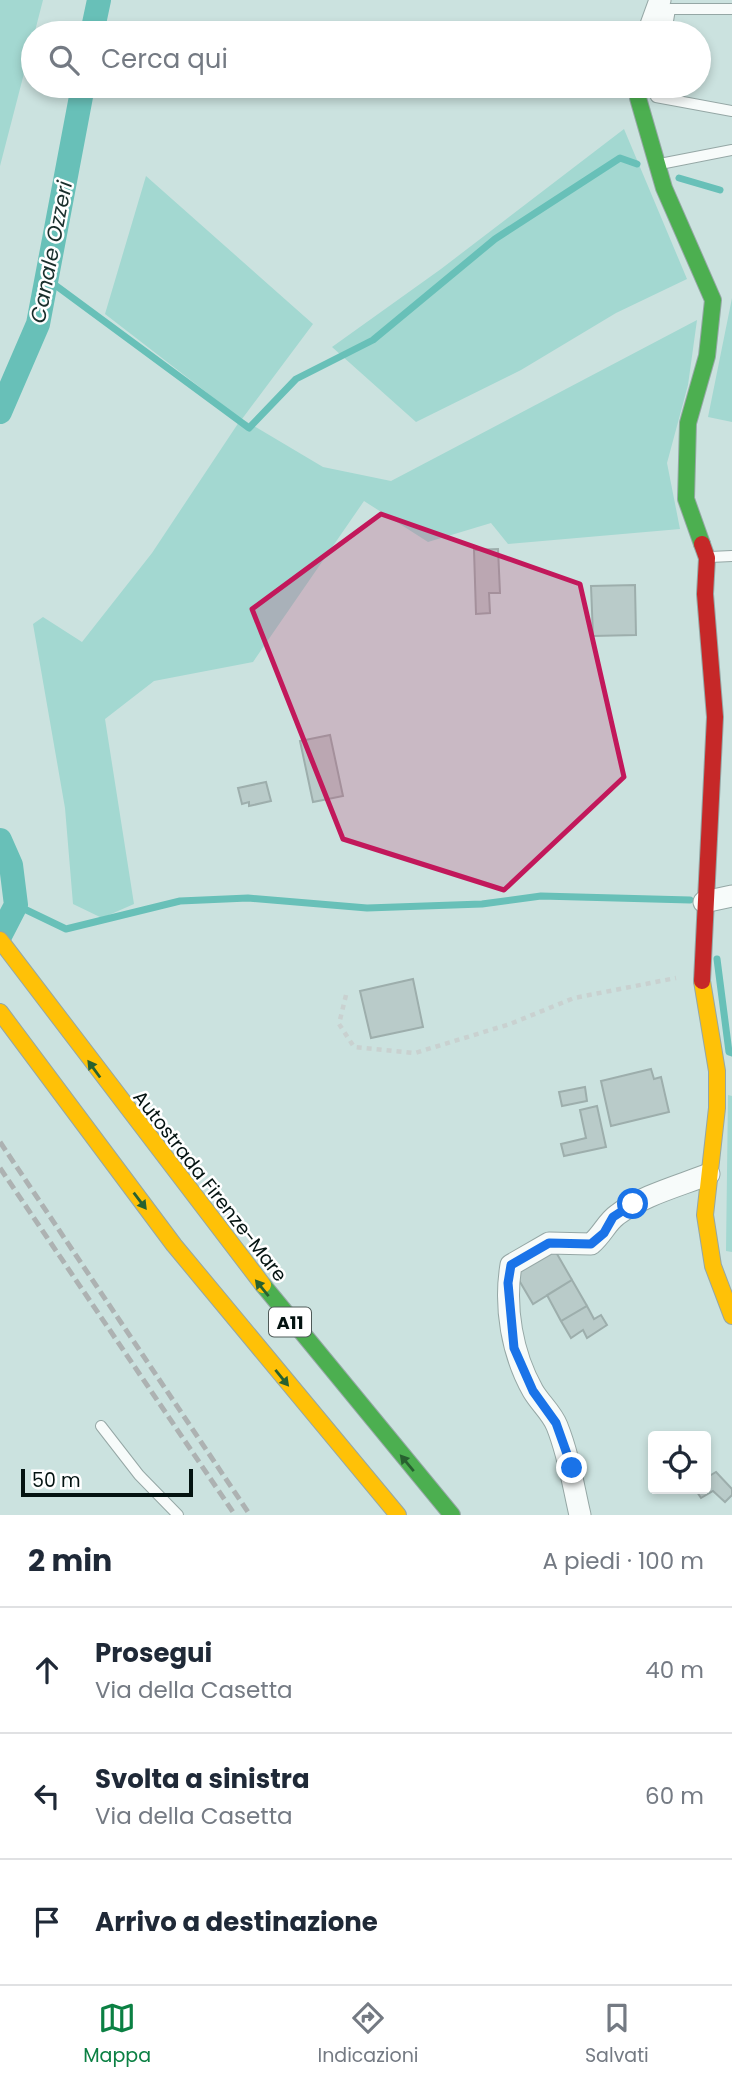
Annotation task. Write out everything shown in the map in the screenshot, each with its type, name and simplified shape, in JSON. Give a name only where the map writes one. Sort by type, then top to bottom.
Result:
[{"type":"main road","points":[[638,98],[664,188],[713,300],[707,356],[688,423],[686,499],[707,558],[705,594],[715,717],[702,973],[717,1071],[705,1215],[711,1253],[732,1316]]},
{"type":"main road","name":"Autostrada Firenze-Mare","points":[[0,940],[135,1124],[328,1370],[452,1515]]},
{"type":"main road","name":"A11","points":[[0,1012],[174,1245],[398,1515]]},
{"type":"street","points":[[652,21],[660,0]]},
{"type":"street","points":[[704,902],[732,896]]},
{"type":"street","points":[[580,1515],[572,1468],[556,1423],[533,1391],[514,1348],[508,1283],[511,1265],[549,1243],[591,1244],[604,1233],[613,1217],[633,1204],[709,1174]]},
{"type":"lane","points":[[668,21],[670,9],[732,9]]},
{"type":"lane","points":[[661,98],[732,111]]},
{"type":"lane","points":[[657,164],[732,150]]},
{"type":"lane","points":[[707,558],[732,556]]},
{"type":"lane","points":[[101,1426],[139,1475],[178,1515]]},
{"type":"path","points":[[346,995],[339,1024],[354,1047],[415,1053],[510,1024],[575,998],[702,973]]},
{"type":"highlighted area","points":[[381,514],[580,584],[624,777],[504,890],[343,839],[252,609]]},
{"type":"shaded area","points":[[0,0],[43,0],[38,21],[21,21],[21,85],[0,166]]},
{"type":"shaded area","points":[[624,129],[687,279],[616,313],[521,370],[416,422],[332,347],[441,269]]},
{"type":"shaded area","points":[[146,176],[313,324],[242,419],[323,467],[391,481],[697,320],[688,385],[667,463],[680,529],[508,544],[491,523],[428,542],[364,501],[253,662],[154,681],[105,719],[134,904],[102,918],[73,904],[65,808],[33,624],[43,617],[82,642],[152,553],[241,419],[105,314]]},
{"type":"shaded area","points":[[732,298],[732,422],[708,417]]},
{"type":"shaded area","points":[[728,1095],[732,1096],[732,1252],[726,1251]]},
{"type":"building","points":[[498,549],[500,593],[489,593],[490,613],[476,614],[474,550]]},
{"type":"building","points":[[635,585],[636,635],[593,636],[591,586]]},
{"type":"building","points":[[330,735],[343,796],[313,802],[300,741]]},
{"type":"building","points":[[266,782],[271,801],[249,806],[249,802],[242,804],[238,788]]},
{"type":"building","points":[[413,979],[423,1027],[371,1038],[360,991]]},
{"type":"building","points":[[651,1069],[654,1079],[661,1077],[669,1112],[611,1126],[601,1081]]},
{"type":"building","points":[[585,1087],[587,1101],[562,1106],[559,1092]]},
{"type":"building","points":[[597,1106],[606,1147],[564,1156],[561,1144],[586,1138],[580,1110]]},
{"type":"building","points":[[553,1247],[572,1280],[533,1304],[513,1270]]},
{"type":"building","points":[[572,1280],[587,1306],[561,1321],[547,1295]]},
{"type":"building","points":[[587,1306],[594,1319],[601,1315],[607,1325],[587,1338],[583,1330],[571,1338],[561,1321]]},
{"type":"building","points":[[716,1472],[732,1489],[732,1495],[725,1502],[713,1491],[711,1492],[711,1475]]},
{"type":"waterway","name":"Canale Ozzeri","points":[[95,21],[99,0]]},
{"type":"waterway","name":"Canale Ozzeri","points":[[0,412],[38,324],[81,98]]},
{"type":"waterway","points":[[47,279],[249,428],[296,379],[373,340],[495,239],[620,158],[637,164]]},
{"type":"waterway","points":[[679,178],[720,190]]},
{"type":"waterway","name":"Canale Ozzeri","points":[[0,840],[11,865],[16,905],[0,936]]},
{"type":"waterway","points":[[16,905],[66,929],[180,901],[248,898],[367,908],[482,904],[541,896],[690,900]]},
{"type":"waterway","points":[[717,959],[729,1052],[732,1053]]},
{"type":"railway","points":[[0,1142],[250,1515]]},
{"type":"railway","points":[[0,1168],[235,1515]]},
{"type":"traffic: fast","points":[[638,98],[664,188],[713,300],[707,356],[688,423],[686,499],[702,544]]},
{"type":"traffic: fast","points":[[263,1285],[452,1515]]},
{"type":"traffic: slow","points":[[0,940],[263,1285]]},
{"type":"traffic: slow","points":[[702,981],[717,1071],[717,1108],[705,1215],[713,1266],[732,1316]]},
{"type":"traffic: slow","points":[[0,1012],[174,1245],[398,1515]]},
{"type":"traffic: jam","points":[[702,544],[707,558],[705,594],[715,717],[702,981]]},
{"type":"route","points":[[572,1468],[556,1423],[533,1391],[514,1348],[508,1283],[511,1265],[549,1243],[572,1246],[591,1244],[604,1233],[613,1217],[633,1204]]}]
